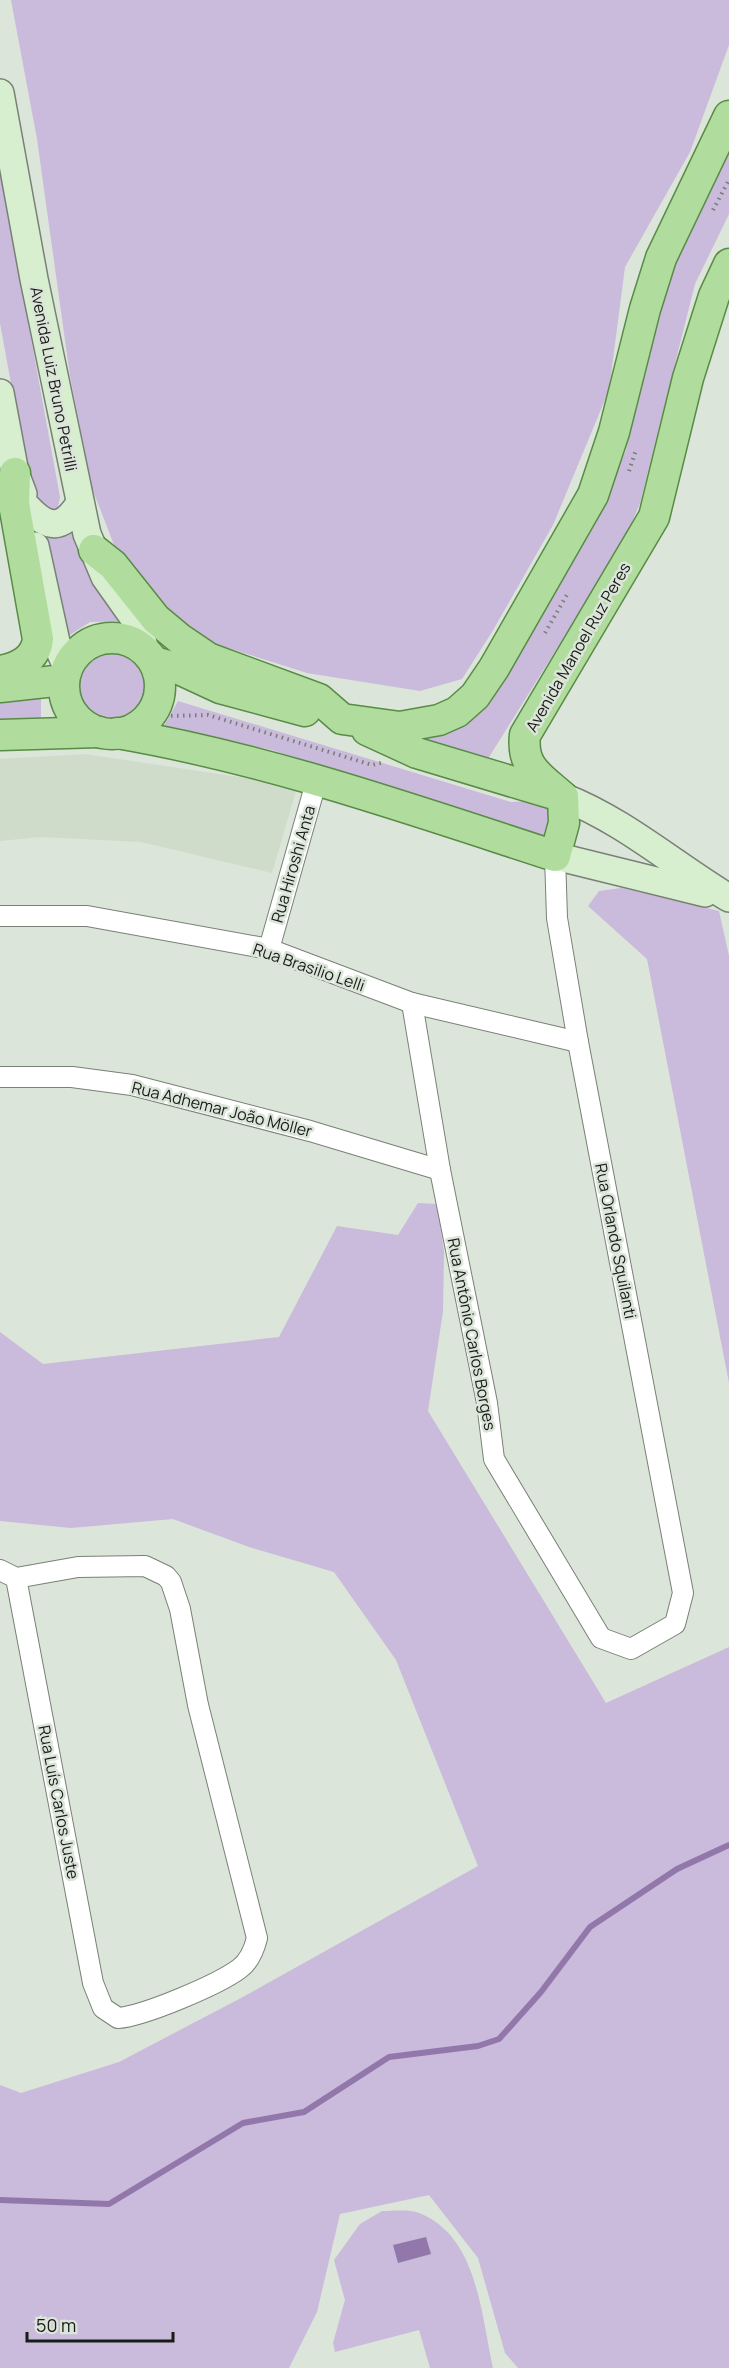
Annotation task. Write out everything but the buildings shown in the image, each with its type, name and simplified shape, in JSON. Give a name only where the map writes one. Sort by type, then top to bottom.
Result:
[{"type":"main road","name":"Avenida Luiz Bruno Petrilli","points":[[0,93],[34,279],[87,534],[105,577],[134,618],[150,657]]},
{"type":"main road","points":[[150,657],[160,684],[154,707],[139,725],[108,732],[78,720],[71,711],[64,691],[66,674],[81,648],[103,638],[127,640],[150,657],[220,688],[265,702],[342,719],[400,727],[439,720],[457,712],[475,696],[494,668],[593,495],[614,432],[645,309],[661,258],[729,116]]},
{"type":"main road","name":"Avenida Manoel Ruz Peres","points":[[563,797],[530,766],[523,752],[525,735],[654,517],[688,378],[714,296],[729,264]]},
{"type":"main road","points":[[0,393],[15,473],[27,507],[56,642],[66,674]]},
{"type":"main road","points":[[0,671],[10,669],[30,658],[37,648],[38,639],[14,504],[15,473]]},
{"type":"main road","points":[[27,507],[41,522],[55,525],[72,516],[80,503]]},
{"type":"main road","points":[[94,549],[113,565],[156,619],[208,658],[319,699],[342,719],[417,753],[563,797],[595,809],[683,870],[729,898]]},
{"type":"main road","points":[[0,687],[66,674]]},
{"type":"main road","points":[[0,735],[108,732],[189,745],[317,779],[555,856],[729,898]]},
{"type":"main road","points":[[555,856],[564,823],[563,797]]},
{"type":"street","name":"Rua Hiroshi Anta","points":[[269,950],[317,779]]},
{"type":"street","name":"Rua Orlando Squilanti","points":[[555,856],[557,918],[578,1042],[683,1593],[675,1624],[631,1649],[601,1638]]},
{"type":"street","name":"Rua Brasilio Lelli","points":[[0,916],[87,916],[169,929],[269,950],[411,1003],[578,1042]]},
{"type":"street","name":"Rua Antônio Carlos Borges","points":[[411,1003],[440,1170],[487,1403],[494,1459],[601,1638]]},
{"type":"street","name":"Rua Adhemar João Möller","points":[[0,1077],[72,1077],[132,1085],[310,1131],[440,1170]]},
{"type":"street","name":"Rua Luís Carlos Juste","points":[[145,1566],[159,1572],[171,1582],[178,1602],[198,1705],[257,1930],[253,1952],[238,1970],[157,2008],[118,2018],[103,2008],[93,1983],[8,1574],[78,1567],[145,1566]]},
{"type":"shaded area","points":[[11,0],[729,0],[729,45],[690,152],[625,267],[609,390],[553,525],[492,632],[462,679],[420,691],[307,673],[190,636],[146,593],[114,545],[92,488],[70,376],[37,139]]},
{"type":"shaded area","points":[[729,150],[729,214],[695,284],[640,503],[625,539],[486,762],[403,739],[452,732],[488,702],[606,498],[626,450],[655,323],[674,265]]},
{"type":"shaded area","points":[[0,169],[60,497],[57,512],[33,504],[0,323]]},
{"type":"shaded area","points":[[67,523],[99,588],[125,621],[90,622],[62,640],[37,528]]},
{"type":"shaded area","points":[[103,650],[117,650],[136,660],[146,679],[146,693],[136,712],[117,722],[103,722],[84,712],[74,693],[74,679],[84,660]]},
{"type":"shaded area","points":[[41,690],[41,724],[0,726],[0,694]]},
{"type":"shaded area","points":[[178,701],[511,802],[530,801],[553,807],[547,835],[539,836],[272,750],[163,728]]},
{"type":"shaded area","points":[[85,754],[252,779],[296,791],[272,873],[141,842],[41,837],[0,841],[0,759]]},
{"type":"shaded area","points":[[621,888],[719,911],[729,956],[729,1383],[647,959],[588,906],[599,891]]},
{"type":"shaded area","points":[[418,1203],[437,1204],[444,1251],[443,1311],[428,1411],[606,1703],[729,1647],[729,2368],[518,2368],[505,2353],[478,2258],[429,2195],[340,2214],[317,2312],[289,2368],[0,2368],[0,2085],[21,2093],[119,2062],[241,1998],[478,1866],[396,1660],[334,1572],[249,1547],[173,1519],[71,1528],[0,1521],[0,1332],[43,1364],[279,1337],[337,1226],[398,1235]]},
{"type":"shaded area","points":[[382,2211],[419,2213],[439,2224],[454,2239],[474,2279],[493,2368],[430,2368],[419,2330],[335,2352],[333,2343],[345,2300],[334,2260],[360,2224]]},
{"type":"shaded area","points":[[426,2237],[431,2254],[398,2263],[393,2245]]},
{"type":"waterway","points":[[0,2200],[109,2204],[243,2123],[304,2112],[389,2057],[478,2046],[499,2039],[541,1992],[590,1927],[677,1869],[729,1845]]}]
